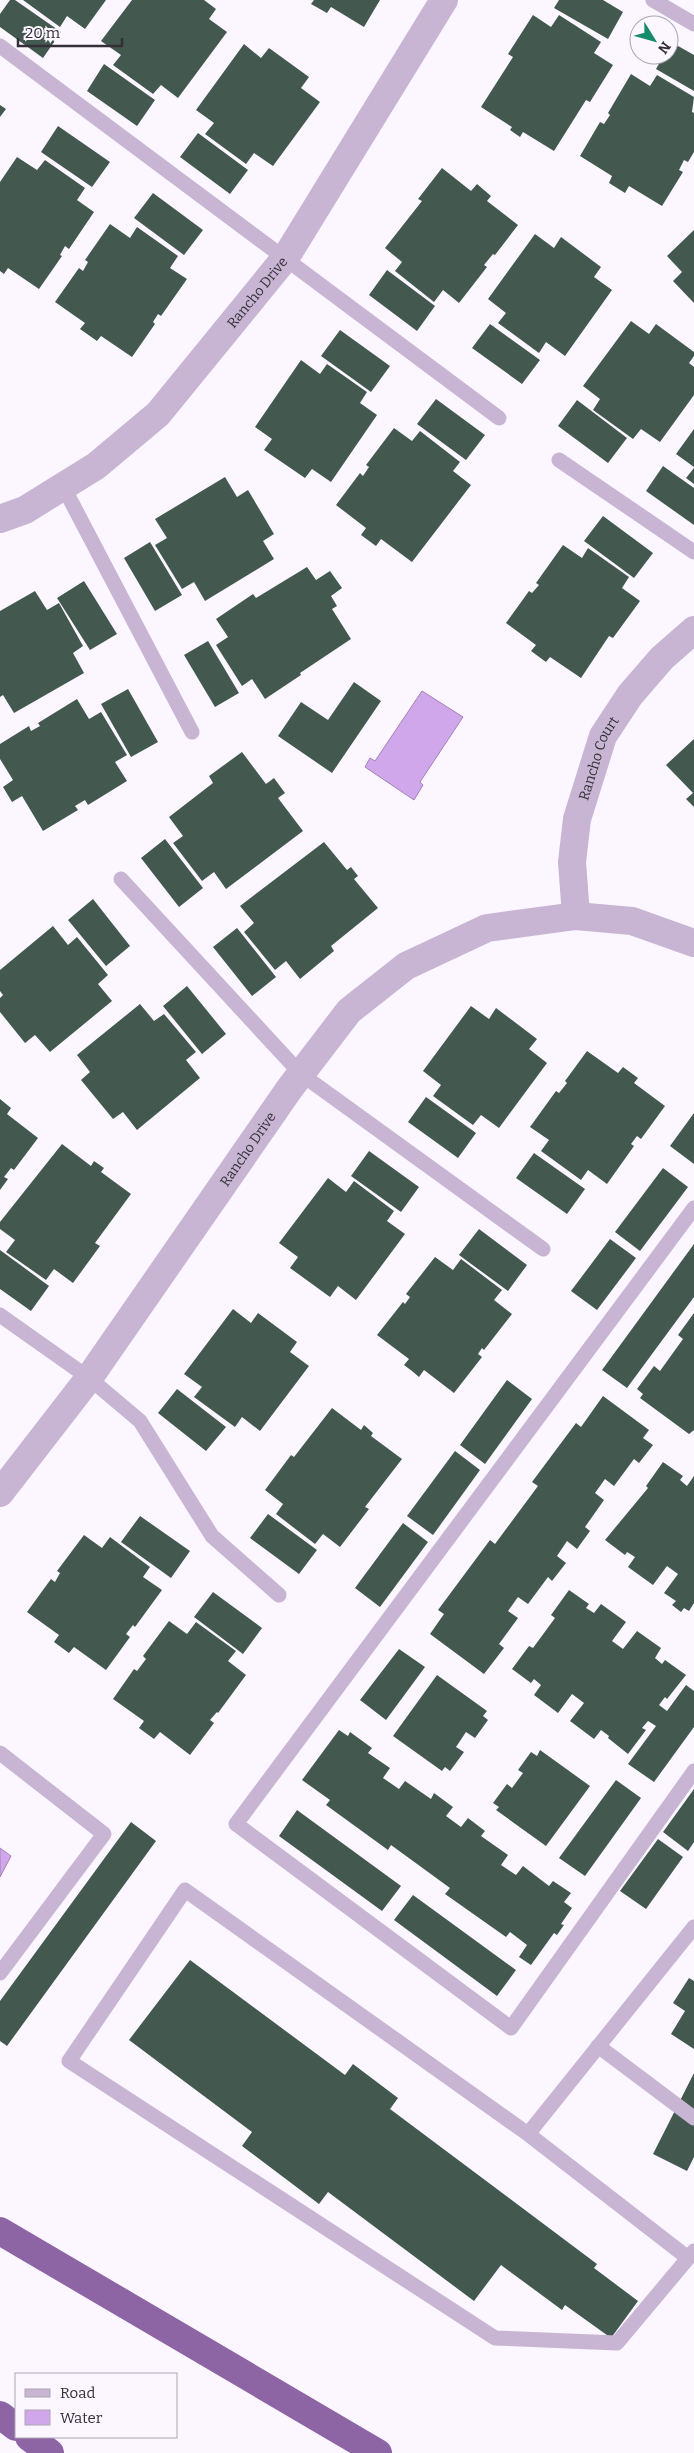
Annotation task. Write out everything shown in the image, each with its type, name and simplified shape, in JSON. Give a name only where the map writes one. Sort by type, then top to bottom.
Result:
[{"type":"highway","points":[[0,2231],[378,2453]]},
{"type":"highway","points":[[0,2415],[15,2426]]},
{"type":"highway","points":[[30,2438],[50,2453]]},
{"type":"street","name":"Rancho Drive","points":[[0,520],[25,510],[96,466],[158,414],[286,258],[444,0]]},
{"type":"street","name":"Rancho Court","points":[[576,916],[572,862],[577,819],[604,736],[630,695],[662,658],[694,630]]},
{"type":"street","name":"Rancho Drive","points":[[0,1493],[89,1378],[301,1074],[349,1012],[406,966],[487,928],[576,916],[632,922],[694,943]]},
{"type":"lane","points":[[653,0],[694,24]]},
{"type":"lane","points":[[0,46],[499,418]]},
{"type":"lane","points":[[559,460],[694,552]]},
{"type":"lane","points":[[63,486],[192,732]]},
{"type":"lane","points":[[121,879],[301,1074],[543,1249]]},
{"type":"lane","points":[[694,1208],[236,1824],[511,2028],[694,1771]]},
{"type":"lane","points":[[0,1315],[89,1378],[140,1421],[212,1536],[280,1595]]},
{"type":"lane","points":[[0,1753],[104,1834],[0,1973]]},
{"type":"lane","points":[[185,1890],[528,2134],[691,2254],[617,2343],[495,2338],[69,2060],[185,1890]]},
{"type":"lane","points":[[528,2134],[694,1927]]},
{"type":"lane","points":[[598,2046],[694,2118]]},
{"type":"water","points":[[422,691],[463,717],[420,782],[423,785],[414,800],[365,767],[370,758],[375,761]]},
{"type":"water","points":[[0,1848],[11,1856],[0,1877]]},
{"type":"building","points":[[10,0],[15,0],[61,32],[43,58],[0,27],[0,14]]},
{"type":"building","points":[[23,0],[106,0],[85,29],[67,16],[60,27]]},
{"type":"building","points":[[132,0],[204,0],[216,9],[209,19],[227,32],[178,98],[161,85],[153,94],[113,65],[121,55],[101,41]]},
{"type":"building","points":[[314,0],[380,0],[364,27],[331,7],[327,13],[311,4]]},
{"type":"building","points":[[559,0],[603,0],[623,12],[608,39],[554,8]]},
{"type":"building","points":[[533,15],[551,27],[559,15],[601,42],[594,53],[613,65],[590,102],[586,100],[554,151],[523,132],[520,137],[510,130],[512,127],[481,107],[513,57],[508,54]]},
{"type":"building","points":[[244,44],[261,58],[269,48],[309,77],[301,88],[320,102],[273,166],[254,153],[246,164],[205,134],[214,123],[196,110]]},
{"type":"building","points":[[679,47],[694,55],[694,91],[656,69],[658,65],[679,65]]},
{"type":"building","points":[[104,64],[155,100],[137,126],[87,91]]},
{"type":"building","points":[[631,74],[650,86],[657,75],[694,97],[692,112],[694,113],[694,152],[688,162],[684,160],[679,170],[683,172],[662,206],[629,186],[625,193],[609,183],[612,176],[580,156],[600,122],[604,124],[610,115],[608,113]]},
{"type":"building","points":[[0,105],[6,109],[0,117]]},
{"type":"building","points":[[58,126],[110,162],[92,187],[41,152]]},
{"type":"building","points":[[198,133],[248,170],[230,194],[180,157]]},
{"type":"building","points":[[17,157],[37,170],[45,160],[85,188],[77,200],[94,212],[69,249],[65,246],[60,255],[62,256],[39,289],[8,268],[4,274],[0,271],[0,182]]},
{"type":"building","points":[[442,168],[471,191],[477,184],[491,196],[487,201],[518,225],[495,255],[493,254],[484,265],[487,267],[459,303],[443,290],[434,302],[395,271],[402,262],[385,248],[422,201],[418,199]]},
{"type":"building","points":[[153,193],[203,230],[184,255],[134,218]]},
{"type":"building","points":[[110,224],[130,238],[137,227],[178,256],[170,268],[187,279],[161,316],[158,314],[153,322],[155,324],[132,357],[101,336],[97,341],[80,329],[85,323],[55,302],[79,268],[83,271],[88,262],[85,260]]},
{"type":"building","points":[[694,230],[694,303],[673,281],[682,272],[667,256]]},
{"type":"building","points":[[535,234],[554,248],[561,237],[601,267],[594,277],[612,290],[565,356],[546,342],[539,353],[498,323],[506,313],[488,299]]},
{"type":"building","points":[[387,270],[435,306],[417,331],[369,295]]},
{"type":"building","points":[[631,321],[649,334],[656,324],[694,352],[694,356],[689,363],[694,367],[694,395],[660,442],[641,429],[633,439],[593,410],[600,399],[583,386]]},
{"type":"building","points":[[490,324],[540,360],[522,384],[472,348]]},
{"type":"building","points":[[340,330],[390,366],[371,392],[321,356]]},
{"type":"building","points":[[301,360],[320,374],[327,364],[367,392],[360,403],[377,415],[331,482],[312,469],[305,478],[264,450],[272,439],[255,427]]},
{"type":"building","points":[[436,399],[485,435],[466,460],[417,424]]},
{"type":"building","points":[[577,400],[627,438],[608,463],[558,426]]},
{"type":"building","points":[[394,428],[412,441],[420,431],[460,462],[453,471],[471,485],[412,562],[381,539],[376,546],[361,535],[366,528],[336,505],[360,473],[363,476],[369,467],[366,465]]},
{"type":"building","points":[[694,429],[694,467],[676,454]]},
{"type":"building","points":[[663,466],[694,488],[694,525],[646,491]]},
{"type":"building","points":[[694,468],[694,484],[686,478]]},
{"type":"building","points":[[225,477],[237,497],[248,490],[274,534],[263,541],[274,559],[205,601],[194,582],[182,589],[155,545],[167,538],[155,519]]},
{"type":"building","points":[[603,516],[653,553],[634,578],[584,541]]},
{"type":"building","points":[[150,542],[182,595],[155,611],[124,558]]},
{"type":"building","points":[[563,545],[582,558],[588,548],[629,577],[622,588],[640,601],[613,638],[609,636],[581,678],[550,657],[546,662],[531,651],[536,645],[506,623],[529,591],[532,593],[539,585],[536,583]]},
{"type":"building","points":[[307,567],[316,580],[330,571],[342,588],[331,596],[337,606],[332,609],[351,639],[265,699],[252,679],[242,686],[216,645],[228,637],[216,619],[253,594],[256,598]]},
{"type":"building","points":[[84,581],[117,634],[90,650],[57,598]]},
{"type":"building","points":[[35,591],[47,610],[59,603],[83,646],[73,653],[84,673],[14,713],[3,695],[0,697],[0,611]]},
{"type":"building","points":[[208,641],[239,693],[215,707],[184,655]]},
{"type":"building","points":[[354,682],[381,701],[332,773],[278,736],[301,702],[328,720]]},
{"type":"building","points":[[128,689],[158,742],[131,757],[101,704]]},
{"type":"building","points":[[77,699],[89,719],[101,712],[127,755],[115,762],[127,781],[88,805],[85,800],[75,806],[78,810],[43,831],[22,796],[12,802],[3,787],[13,780],[0,759],[0,744],[29,726],[31,731],[40,726],[38,723]]},
{"type":"building","points":[[694,739],[694,807],[686,799],[693,793],[666,765]]},
{"type":"building","points":[[242,752],[266,784],[274,778],[285,793],[278,798],[303,831],[226,889],[214,872],[202,881],[173,843],[183,836],[169,817],[213,783],[209,776]]},
{"type":"building","points":[[165,839],[203,888],[179,907],[141,858]]},
{"type":"building","points":[[324,842],[347,870],[351,867],[358,876],[354,879],[378,908],[331,946],[334,951],[300,979],[286,961],[275,970],[244,932],[254,923],[240,906]]},
{"type":"building","points":[[93,899],[130,946],[106,966],[68,920]]},
{"type":"building","points":[[53,926],[68,945],[77,937],[108,975],[98,984],[112,1001],[50,1052],[35,1035],[25,1043],[0,1012],[0,998],[3,995],[0,991],[0,970]]},
{"type":"building","points":[[237,928],[276,977],[252,996],[213,947]]},
{"type":"building","points":[[187,986],[226,1034],[202,1054],[163,1006]]},
{"type":"building","points":[[140,1004],[154,1021],[164,1014],[196,1052],[186,1060],[200,1078],[137,1130],[123,1112],[113,1119],[81,1080],[90,1072],[77,1055]]},
{"type":"building","points":[[471,1006],[489,1019],[496,1008],[537,1039],[529,1049],[547,1063],[499,1128],[481,1115],[473,1125],[433,1096],[441,1085],[423,1071]]},
{"type":"building","points":[[587,1051],[618,1073],[623,1067],[638,1078],[634,1083],[665,1106],[641,1139],[637,1136],[631,1144],[634,1146],[607,1184],[588,1170],[581,1180],[541,1151],[549,1140],[530,1127],[556,1091],[559,1093],[567,1083],[565,1081]]},
{"type":"building","points":[[426,1097],[476,1133],[458,1158],[408,1122]]},
{"type":"building","points":[[0,1099],[11,1108],[7,1114],[38,1138],[14,1170],[11,1168],[4,1177],[8,1179],[0,1190]]},
{"type":"building","points":[[694,1113],[694,1164],[670,1146]]},
{"type":"building","points":[[62,1144],[91,1166],[94,1161],[104,1168],[101,1172],[131,1194],[95,1243],[100,1246],[73,1283],[54,1269],[46,1280],[6,1252],[15,1240],[0,1229],[0,1222]]},
{"type":"building","points":[[369,1151],[419,1187],[401,1212],[351,1176]]},
{"type":"building","points":[[534,1153],[585,1189],[567,1214],[516,1178]]},
{"type":"building","points":[[663,1168],[688,1187],[640,1251],[615,1232]]},
{"type":"building","points":[[328,1178],[346,1192],[354,1181],[394,1211],[387,1221],[405,1234],[356,1300],[338,1286],[330,1297],[290,1268],[298,1257],[279,1243]]},
{"type":"building","points":[[479,1229],[527,1265],[508,1291],[459,1255]]},
{"type":"building","points":[[610,1239],[636,1258],[597,1310],[571,1291]]},
{"type":"building","points":[[694,1244],[694,1297],[627,1388],[602,1370]]},
{"type":"building","points":[[0,1250],[49,1286],[31,1311],[0,1289]]},
{"type":"building","points":[[435,1257],[453,1270],[461,1259],[502,1290],[494,1300],[512,1314],[484,1350],[482,1348],[478,1354],[482,1357],[454,1393],[424,1370],[419,1377],[404,1365],[409,1359],[377,1335],[403,1302],[405,1304],[410,1297],[406,1294]]},
{"type":"building","points":[[233,1309],[251,1323],[258,1313],[297,1342],[290,1352],[309,1366],[260,1431],[242,1417],[235,1427],[194,1397],[202,1387],[184,1374]]},
{"type":"building","points":[[694,1313],[694,1430],[689,1434],[640,1398],[643,1394],[637,1389],[654,1366],[660,1371],[683,1339],[678,1335]]},
{"type":"building","points":[[507,1380],[532,1399],[485,1464],[460,1445]]},
{"type":"building","points":[[177,1389],[226,1427],[206,1451],[158,1413]]},
{"type":"building","points":[[603,1396],[649,1430],[643,1438],[653,1445],[639,1463],[634,1459],[614,1486],[605,1479],[595,1493],[604,1500],[585,1527],[590,1531],[577,1549],[567,1541],[557,1556],[566,1563],[552,1581],[548,1577],[528,1604],[518,1597],[508,1611],[518,1618],[499,1644],[504,1648],[484,1674],[430,1634],[444,1614],[438,1610],[490,1540],[495,1544],[538,1486],[532,1482],[576,1423],[581,1427]]},
{"type":"building","points":[[332,1408],[361,1430],[364,1425],[373,1433],[371,1436],[402,1459],[365,1507],[369,1509],[340,1547],[323,1534],[315,1544],[276,1514],[283,1504],[265,1490],[291,1455],[294,1457]]},
{"type":"building","points":[[455,1451],[480,1470],[433,1535],[407,1516]]},
{"type":"building","points":[[663,1462],[683,1476],[680,1480],[687,1486],[694,1476],[694,1603],[689,1611],[684,1608],[681,1612],[672,1605],[676,1601],[664,1593],[678,1574],[667,1566],[653,1585],[628,1567],[635,1557],[627,1552],[625,1555],[605,1540],[648,1488],[646,1486]]},
{"type":"building","points":[[268,1514],[317,1550],[299,1574],[250,1538]]},
{"type":"building","points":[[140,1516],[190,1551],[171,1578],[121,1542]]},
{"type":"building","points":[[403,1523],[428,1542],[380,1607],[355,1588]]},
{"type":"building","points":[[84,1535],[102,1548],[110,1537],[150,1567],[143,1577],[162,1590],[135,1627],[133,1625],[126,1634],[130,1637],[106,1670],[74,1647],[69,1653],[54,1642],[59,1635],[27,1612],[51,1579],[55,1582],[60,1573],[57,1571]]},
{"type":"building","points":[[569,1590],[589,1604],[586,1608],[594,1613],[601,1604],[626,1622],[612,1641],[623,1649],[637,1631],[661,1648],[655,1658],[662,1664],[665,1660],[686,1675],[667,1699],[665,1697],[659,1705],[667,1711],[686,1685],[694,1691],[694,1727],[654,1782],[628,1764],[656,1726],[648,1721],[642,1728],[646,1730],[628,1754],[601,1730],[594,1739],[570,1721],[584,1703],[572,1694],[558,1713],[534,1695],[541,1685],[534,1679],[531,1683],[512,1669],[529,1646],[533,1648],[555,1618],[551,1615]]},
{"type":"building","points":[[213,1592],[262,1628],[243,1654],[194,1617]]},
{"type":"building","points":[[169,1621],[187,1634],[196,1622],[236,1651],[228,1661],[246,1675],[218,1713],[210,1720],[214,1723],[190,1755],[160,1732],[154,1739],[139,1728],[144,1721],[113,1699],[134,1669],[137,1671],[146,1659],[143,1656]]},
{"type":"building","points":[[399,1649],[425,1667],[386,1720],[360,1700]]},
{"type":"building","points":[[437,1675],[487,1711],[483,1716],[488,1720],[475,1738],[466,1732],[456,1747],[464,1752],[450,1771],[445,1767],[442,1771],[393,1736]]},
{"type":"building","points":[[339,1730],[348,1736],[350,1732],[372,1748],[368,1753],[390,1768],[383,1778],[399,1789],[405,1781],[431,1799],[434,1793],[453,1807],[446,1816],[461,1827],[468,1818],[485,1831],[481,1836],[508,1855],[501,1865],[516,1875],[523,1866],[549,1886],[553,1881],[571,1893],[564,1902],[572,1908],[561,1924],[564,1925],[557,1935],[554,1933],[531,1965],[519,1957],[527,1945],[510,1932],[506,1937],[445,1894],[450,1888],[391,1845],[388,1850],[326,1805],[330,1800],[302,1780]]},
{"type":"building","points":[[540,1750],[590,1786],[546,1846],[496,1810],[499,1807],[493,1803],[507,1784],[512,1788],[523,1773],[518,1770],[531,1752],[537,1756]]},
{"type":"building","points":[[616,1780],[641,1798],[585,1876],[559,1858]]},
{"type":"building","points":[[694,1789],[694,1842],[688,1851],[663,1832]]},
{"type":"building","points":[[297,1810],[401,1886],[382,1911],[279,1836]]},
{"type":"building","points":[[131,1822],[156,1841],[7,2046],[0,2041],[0,2001]]},
{"type":"building","points":[[658,1839],[683,1857],[646,1909],[620,1891]]},
{"type":"building","points":[[413,1895],[516,1970],[497,1996],[394,1920]]},
{"type":"building","points":[[190,1960],[345,2075],[353,2064],[398,2098],[390,2109],[597,2264],[594,2268],[638,2301],[611,2338],[565,2305],[562,2310],[501,2265],[474,2301],[328,2192],[319,2204],[242,2146],[252,2132],[129,2040]]},
{"type":"building","points":[[689,1978],[694,1981],[694,2049],[671,2034],[685,2011],[673,2003]]},
{"type":"building","points":[[694,2073],[694,2157],[687,2171],[653,2154]]}]
